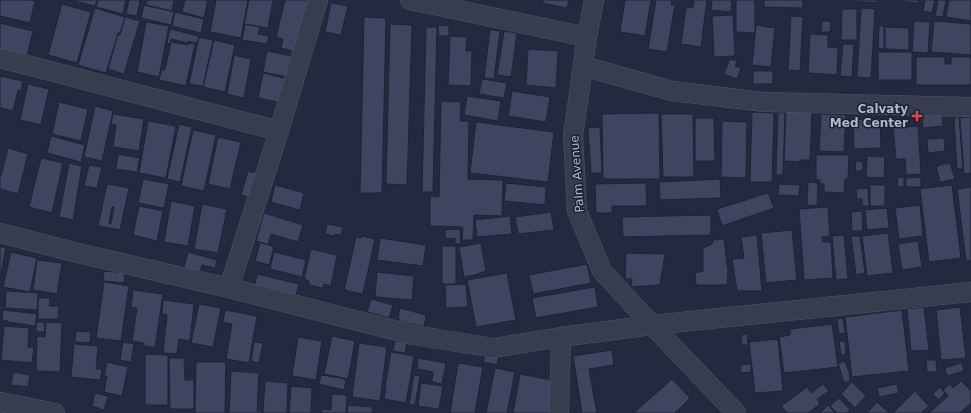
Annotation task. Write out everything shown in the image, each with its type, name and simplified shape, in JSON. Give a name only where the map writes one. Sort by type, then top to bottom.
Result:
[{"type":"street","points":[[229,288],[279,132],[318,0]]},
{"type":"street","points":[[410,0],[587,37]]},
{"type":"street","name":"Palm Avenue","points":[[594,0],[587,37],[573,136],[577,211],[602,270],[736,413]]},
{"type":"street","points":[[0,58],[279,132]]},
{"type":"street","points":[[583,66],[672,91],[764,102],[971,107]]},
{"type":"street","points":[[0,233],[78,253],[229,288],[413,335],[494,348],[561,337],[652,325],[971,292]]},
{"type":"street","points":[[559,413],[561,337]]},
{"type":"street","points":[[0,402],[55,413]]},
{"type":"building","points":[[0,0],[35,1],[30,23],[0,16]]},
{"type":"building","points":[[70,0],[97,0],[95,6]]},
{"type":"building","points":[[98,0],[126,0],[123,14],[96,7]]},
{"type":"building","points":[[129,0],[140,0],[137,16],[126,14]]},
{"type":"building","points":[[147,0],[174,0],[172,11],[146,5]]},
{"type":"building","points":[[185,0],[208,0],[204,18],[182,12]]},
{"type":"building","points":[[216,0],[248,0],[241,38],[210,32]]},
{"type":"building","points":[[249,0],[273,0],[268,28],[244,24]]},
{"type":"building","points":[[285,0],[310,0],[293,51],[281,48],[283,39],[276,37]]},
{"type":"building","points":[[543,0],[569,0],[567,8],[542,3]]},
{"type":"building","points":[[625,0],[651,0],[645,36],[620,32]]},
{"type":"building","points":[[656,0],[672,0],[671,5],[675,5],[667,52],[648,49]]},
{"type":"building","points":[[694,0],[707,0],[701,47],[681,44],[686,7],[693,8]]},
{"type":"building","points":[[712,0],[732,0],[731,12],[711,10]]},
{"type":"building","points":[[736,0],[755,0],[755,33],[736,32]]},
{"type":"building","points":[[764,0],[803,0],[803,8],[764,7]]},
{"type":"building","points":[[854,0],[877,0],[876,3]]},
{"type":"building","points":[[898,0],[919,0],[918,3]]},
{"type":"building","points":[[925,0],[935,0],[932,13],[923,11]]},
{"type":"building","points":[[938,0],[946,0],[943,17],[935,16]]},
{"type":"building","points":[[949,0],[971,0],[971,21],[946,17]]},
{"type":"building","points":[[331,3],[348,6],[341,35],[325,32]]},
{"type":"building","points":[[62,4],[91,12],[77,63],[48,55]]},
{"type":"building","points":[[144,5],[174,12],[171,25],[141,18]]},
{"type":"building","points":[[95,8],[125,17],[120,33],[118,33],[106,73],[78,65]]},
{"type":"building","points":[[861,8],[875,9],[871,78],[857,77]]},
{"type":"building","points":[[842,9],[857,9],[857,40],[841,40]]},
{"type":"building","points":[[175,12],[204,19],[201,33],[172,26]]},
{"type":"building","points":[[733,15],[735,56],[714,57],[712,16]]},
{"type":"building","points":[[791,16],[803,17],[800,71],[788,70]]},
{"type":"building","points":[[125,17],[140,21],[124,74],[108,69],[118,34],[120,35]]},
{"type":"building","points":[[364,17],[386,18],[382,193],[360,193]]},
{"type":"building","points":[[822,21],[831,21],[830,32],[821,32]]},
{"type":"building","points":[[914,21],[930,22],[928,53],[912,52]]},
{"type":"building","points":[[934,21],[971,24],[971,55],[931,52]]},
{"type":"building","points":[[146,22],[169,26],[159,77],[137,72]]},
{"type":"building","points":[[0,23],[33,31],[27,56],[0,49]]},
{"type":"building","points":[[245,24],[260,27],[258,34],[269,36],[267,44],[242,40]]},
{"type":"building","points":[[390,24],[412,25],[407,185],[386,184]]},
{"type":"building","points":[[438,25],[449,26],[449,36],[439,36]]},
{"type":"building","points":[[756,25],[775,28],[771,67],[752,65]]},
{"type":"building","points":[[879,26],[884,26],[884,49],[878,48]]},
{"type":"building","points":[[426,27],[437,27],[433,192],[422,192]]},
{"type":"building","points":[[885,27],[909,28],[909,50],[885,49]]},
{"type":"building","points":[[170,29],[199,36],[197,43],[188,41],[188,43],[171,39],[170,44],[167,43]]},
{"type":"building","points":[[490,30],[500,31],[494,79],[484,78]]},
{"type":"building","points":[[504,31],[517,33],[511,77],[497,75]]},
{"type":"building","points":[[810,34],[828,35],[828,47],[838,48],[837,75],[808,73]]},
{"type":"building","points":[[450,36],[467,37],[466,51],[472,51],[471,86],[448,85]]},
{"type":"building","points":[[199,37],[213,40],[203,86],[189,84]]},
{"type":"building","points":[[214,40],[235,45],[225,92],[203,87]]},
{"type":"building","points":[[171,42],[188,45],[188,43],[195,44],[186,86],[159,80],[162,69],[165,70]]},
{"type":"building","points":[[843,44],[854,44],[852,77],[840,76]]},
{"type":"building","points":[[528,49],[558,51],[556,88],[526,85]]},
{"type":"building","points":[[267,51],[292,56],[288,77],[263,72]]},
{"type":"building","points":[[878,52],[912,52],[912,80],[878,80]]},
{"type":"building","points":[[234,55],[251,59],[244,98],[227,94]]},
{"type":"building","points":[[916,57],[945,57],[945,64],[951,64],[951,57],[971,57],[971,85],[916,85]]},
{"type":"building","points":[[730,59],[737,61],[735,66],[741,68],[737,79],[724,74]]},
{"type":"building","points":[[753,71],[773,71],[773,84],[753,84]]},
{"type":"building","points":[[263,73],[287,79],[282,103],[258,98]]},
{"type":"building","points":[[0,76],[23,81],[21,91],[18,90],[13,111],[0,108]]},
{"type":"building","points":[[482,79],[507,83],[504,98],[479,94]]},
{"type":"building","points":[[28,84],[49,89],[41,125],[20,120]]},
{"type":"building","points":[[512,91],[550,97],[546,122],[508,116]]},
{"type":"building","points":[[467,96],[501,101],[498,121],[464,115]]},
{"type":"building","points":[[441,101],[461,102],[460,121],[469,121],[468,179],[503,180],[502,216],[474,215],[473,240],[462,240],[463,227],[430,226],[430,196],[439,197]]},
{"type":"building","points":[[59,102],[88,109],[81,141],[52,134]]},
{"type":"building","points":[[95,106],[113,111],[102,161],[84,157]]},
{"type":"building","points":[[786,110],[812,111],[810,160],[800,160],[799,162],[784,161]]},
{"type":"building","points":[[942,111],[943,126],[923,128],[922,114]]},
{"type":"building","points":[[752,112],[774,113],[772,182],[750,182]]},
{"type":"building","points":[[659,113],[660,179],[603,179],[602,114]]},
{"type":"building","points":[[778,113],[785,113],[783,175],[776,175]]},
{"type":"building","points":[[113,114],[144,119],[139,151],[113,147],[116,125],[111,124]]},
{"type":"building","points":[[661,114],[693,114],[694,177],[663,177]]},
{"type":"building","points":[[821,114],[846,115],[844,152],[819,151]]},
{"type":"building","points":[[959,117],[963,169],[957,169],[954,118]]},
{"type":"building","points":[[971,117],[971,173],[964,174],[960,118]]},
{"type":"building","points":[[695,118],[714,118],[715,161],[695,161]]},
{"type":"building","points":[[880,118],[881,148],[854,149],[853,120]]},
{"type":"building","points":[[148,121],[176,126],[166,178],[139,173]]},
{"type":"building","points":[[722,121],[747,122],[746,178],[721,177]]},
{"type":"building","points":[[476,122],[554,132],[548,182],[470,173]]},
{"type":"building","points":[[179,124],[192,127],[180,182],[167,179]]},
{"type":"building","points":[[918,126],[921,174],[906,175],[905,159],[896,159],[893,128]]},
{"type":"building","points":[[600,127],[602,173],[591,173],[588,128]]},
{"type":"building","points":[[193,130],[216,135],[204,191],[181,186]]},
{"type":"building","points":[[51,136],[85,145],[81,162],[47,153]]},
{"type":"building","points":[[218,137],[241,142],[230,189],[208,184]]},
{"type":"building","points":[[944,138],[945,151],[928,153],[927,139]]},
{"type":"building","points":[[8,148],[28,154],[18,194],[0,189],[0,176]]},
{"type":"building","points":[[118,154],[140,158],[137,172],[116,169]]},
{"type":"building","points":[[816,155],[849,155],[848,179],[845,179],[844,193],[824,192],[824,184],[820,184],[820,180],[816,180]]},
{"type":"building","points":[[867,156],[885,157],[884,178],[866,177]]},
{"type":"building","points":[[41,158],[63,163],[52,213],[29,207]]},
{"type":"building","points":[[856,161],[863,162],[863,171],[855,171]]},
{"type":"building","points":[[69,163],[82,166],[73,220],[59,217]]},
{"type":"building","points":[[950,163],[955,179],[940,182],[936,166]]},
{"type":"building","points":[[89,165],[102,167],[97,188],[84,186]]},
{"type":"building","points":[[248,171],[256,173],[253,198],[241,195]]},
{"type":"building","points":[[904,177],[904,187],[898,187],[897,178]]},
{"type":"building","points":[[921,177],[921,187],[906,187],[906,178]]},
{"type":"building","points":[[143,179],[169,184],[164,208],[138,203]]},
{"type":"building","points":[[720,179],[721,198],[660,200],[659,182]]},
{"type":"building","points":[[808,182],[818,183],[817,206],[807,205]]},
{"type":"building","points":[[506,183],[546,187],[545,205],[504,201]]},
{"type":"building","points":[[646,183],[647,206],[612,206],[612,213],[596,213],[595,184]]},
{"type":"building","points":[[107,184],[129,188],[120,230],[98,226]],"holes":[[[112,207],[114,207],[111,224],[109,223]]]},
{"type":"building","points":[[779,184],[800,185],[799,196],[778,195]]},
{"type":"building","points":[[275,185],[304,193],[300,210],[271,202]]},
{"type":"building","points":[[870,185],[885,185],[885,206],[870,206]]},
{"type":"building","points":[[952,185],[961,258],[929,262],[920,189]]},
{"type":"building","points":[[971,187],[971,261],[966,261],[957,189]]},
{"type":"building","points":[[868,188],[869,206],[862,206],[862,199],[857,199],[856,189]]},
{"type":"building","points":[[768,193],[774,208],[722,226],[717,209]]},
{"type":"building","points":[[171,201],[195,206],[188,246],[164,242]]},
{"type":"building","points":[[202,204],[227,209],[218,253],[194,249]]},
{"type":"building","points":[[920,205],[923,236],[899,239],[895,208]]},
{"type":"building","points":[[139,206],[163,211],[157,241],[133,235]]},
{"type":"building","points":[[828,207],[830,236],[822,237],[823,242],[831,242],[833,278],[804,280],[799,209]]},
{"type":"building","points":[[887,208],[889,228],[867,230],[865,210]]},
{"type":"building","points":[[862,211],[863,231],[852,231],[851,212]]},
{"type":"building","points":[[551,212],[554,230],[518,234],[515,217]]},
{"type":"building","points":[[264,213],[303,225],[298,242],[271,234],[268,245],[256,241]]},
{"type":"building","points":[[711,215],[711,235],[623,237],[622,217]]},
{"type":"building","points":[[510,216],[512,234],[477,237],[475,220]]},
{"type":"building","points":[[327,224],[343,227],[341,235],[335,234],[334,236],[325,234]]},
{"type":"building","points":[[460,229],[461,244],[455,244],[455,238],[446,239],[445,230]]},
{"type":"building","points":[[792,230],[797,280],[766,283],[761,233]]},
{"type":"building","points":[[888,233],[893,273],[867,276],[862,236]]},
{"type":"building","points":[[757,235],[762,291],[737,291],[732,259],[744,258],[741,237]]},
{"type":"building","points":[[844,235],[848,279],[836,280],[832,236]]},
{"type":"building","points":[[362,236],[375,239],[363,294],[344,290],[356,237],[361,238]]},
{"type":"building","points":[[851,236],[860,236],[865,273],[856,275]]},
{"type":"building","points":[[380,238],[426,245],[423,266],[377,260]]},
{"type":"building","points":[[724,239],[728,272],[727,285],[696,285],[695,273],[703,271],[703,248],[712,244],[713,240]]},
{"type":"building","points":[[918,241],[922,267],[902,270],[898,244]]},
{"type":"building","points":[[260,242],[274,247],[269,265],[255,261]]},
{"type":"building","points":[[481,243],[486,271],[464,277],[459,247]]},
{"type":"building","points":[[442,246],[456,246],[456,284],[442,284]]},
{"type":"building","points":[[0,247],[6,248],[0,278]]},
{"type":"building","points":[[311,249],[337,255],[331,286],[324,284],[323,288],[309,285],[309,281],[304,279]]},
{"type":"building","points":[[11,252],[37,258],[30,292],[3,287]]},
{"type":"building","points":[[188,252],[217,260],[215,268],[202,265],[199,275],[183,271]]},
{"type":"building","points":[[274,252],[306,260],[302,277],[270,269]]},
{"type":"building","points":[[626,253],[665,254],[660,285],[631,287],[632,279],[625,279]]},
{"type":"building","points":[[37,260],[62,263],[57,294],[33,290]]},
{"type":"building","points":[[587,264],[591,283],[533,294],[529,275]]},
{"type":"building","points":[[104,271],[125,273],[124,283],[103,281]]},
{"type":"building","points":[[377,272],[414,276],[412,300],[375,297]]},
{"type":"building","points":[[507,273],[516,320],[476,327],[467,280]]},
{"type":"building","points":[[257,274],[299,284],[295,298],[254,288]]},
{"type":"building","points":[[104,282],[129,286],[121,341],[96,338]]},
{"type":"building","points":[[466,284],[468,307],[446,308],[445,285]]},
{"type":"building","points":[[595,287],[598,307],[536,318],[532,298]]},
{"type":"building","points":[[133,290],[163,294],[155,348],[144,346],[144,343],[132,341],[137,308],[131,307]]},
{"type":"building","points":[[6,291],[38,293],[37,310],[5,308]]},
{"type":"building","points":[[38,298],[50,298],[49,306],[59,306],[58,319],[38,319]]},
{"type":"building","points":[[371,299],[393,305],[389,318],[367,312]]},
{"type":"building","points":[[163,300],[194,304],[190,341],[179,339],[177,354],[163,353],[167,315],[162,314]]},
{"type":"building","points":[[199,304],[221,308],[213,347],[191,343]]},
{"type":"building","points":[[924,307],[929,350],[911,351],[907,309]]},
{"type":"building","points":[[960,307],[966,358],[941,360],[936,310]]},
{"type":"building","points":[[400,308],[426,315],[424,327],[399,321]]},
{"type":"building","points":[[3,310],[37,314],[35,326],[2,320]]},
{"type":"building","points":[[225,310],[257,316],[249,363],[226,359],[232,324],[223,322]]},
{"type":"building","points":[[902,310],[909,371],[852,377],[845,317]]},
{"type":"building","points":[[843,318],[845,333],[839,334],[837,319]]},
{"type":"building","points":[[36,322],[44,322],[45,332],[36,332]]},
{"type":"building","points":[[46,322],[62,323],[60,372],[36,371],[37,336],[45,337]]},
{"type":"building","points":[[832,324],[838,367],[784,373],[779,337],[790,335],[790,329]]},
{"type":"building","points":[[4,326],[29,328],[28,347],[34,347],[32,363],[1,360]]},
{"type":"building","points":[[76,331],[91,332],[90,343],[75,342]]},
{"type":"building","points":[[747,334],[748,345],[742,345],[741,335]]},
{"type":"building","points":[[332,336],[355,341],[348,379],[324,374]]},
{"type":"building","points":[[298,337],[322,341],[316,380],[292,376]]},
{"type":"building","points":[[778,339],[783,391],[755,393],[749,342]]},
{"type":"building","points":[[395,341],[407,343],[405,353],[393,351]]},
{"type":"building","points":[[839,341],[845,341],[846,355],[841,355]]},
{"type":"building","points":[[123,342],[134,344],[131,362],[120,360]]},
{"type":"building","points":[[254,342],[263,343],[259,363],[251,361]]},
{"type":"building","points":[[359,343],[387,347],[380,401],[352,397]]},
{"type":"building","points":[[74,344],[98,346],[96,369],[102,369],[100,380],[71,377]]},
{"type":"building","points":[[612,350],[614,365],[589,369],[597,413],[582,413],[573,356]]},
{"type":"building","points":[[486,351],[499,354],[497,365],[483,362]]},
{"type":"building","points":[[391,352],[414,356],[406,403],[384,399]]},
{"type":"building","points":[[145,354],[168,355],[168,405],[145,405]]},
{"type":"building","points":[[169,358],[184,358],[185,380],[194,380],[194,409],[170,409]]},
{"type":"building","points":[[418,358],[446,363],[442,384],[432,382],[433,372],[417,369]]},
{"type":"building","points":[[926,360],[936,360],[937,372],[927,372]]},
{"type":"building","points":[[845,361],[850,375],[850,381],[844,383],[838,363]]},
{"type":"building","points":[[107,362],[128,367],[122,396],[104,392],[107,376],[104,376]]},
{"type":"building","points":[[196,362],[226,362],[225,413],[195,413]]},
{"type":"building","points":[[458,363],[483,367],[475,413],[450,413]]},
{"type":"building","points":[[962,363],[964,371],[947,376],[945,368]]},
{"type":"building","points":[[751,364],[751,372],[741,373],[740,365]]},
{"type":"building","points":[[495,368],[515,372],[507,413],[486,413]]},
{"type":"building","points":[[231,371],[259,373],[257,411],[262,411],[262,413],[229,413]]},
{"type":"building","points":[[13,372],[30,375],[28,387],[11,385]]},
{"type":"building","points":[[520,374],[557,381],[551,413],[513,413]]},
{"type":"building","points":[[321,375],[346,380],[344,390],[319,384]]},
{"type":"building","points":[[414,375],[420,376],[415,405],[409,404]]},
{"type":"building","points":[[672,379],[690,398],[675,413],[635,412]]},
{"type":"building","points":[[265,381],[288,383],[287,413],[263,413]]},
{"type":"building","points":[[961,381],[971,391],[971,403],[960,413],[929,413],[948,396],[943,390],[950,384],[953,388]]},
{"type":"building","points":[[852,382],[866,396],[855,408],[841,394]]},
{"type":"building","points":[[421,383],[443,386],[439,409],[418,406]]},
{"type":"building","points":[[823,384],[829,391],[817,399],[820,404],[808,413],[787,413],[781,406],[807,387],[811,393]]},
{"type":"building","points":[[897,384],[899,393],[879,397],[877,388]]},
{"type":"building","points":[[291,386],[312,388],[311,413],[289,413]]},
{"type":"building","points":[[940,387],[945,393],[939,400],[933,394]]},
{"type":"building","points":[[915,391],[929,406],[921,413],[893,413]]},
{"type":"building","points":[[95,393],[108,396],[104,410],[92,406]]},
{"type":"building","points":[[332,394],[347,395],[346,413],[322,413],[322,409],[331,410]]},
{"type":"building","points":[[839,398],[850,410],[847,413],[837,413],[830,406]]},
{"type":"building","points":[[877,402],[889,413],[867,413]]},
{"type":"building","points":[[348,405],[373,407],[372,413],[347,413]]},
{"type":"building","points":[[828,405],[835,413],[820,413]]},
{"type":"place","name":"Calvaty Med Center","points":[[917,116]]}]
